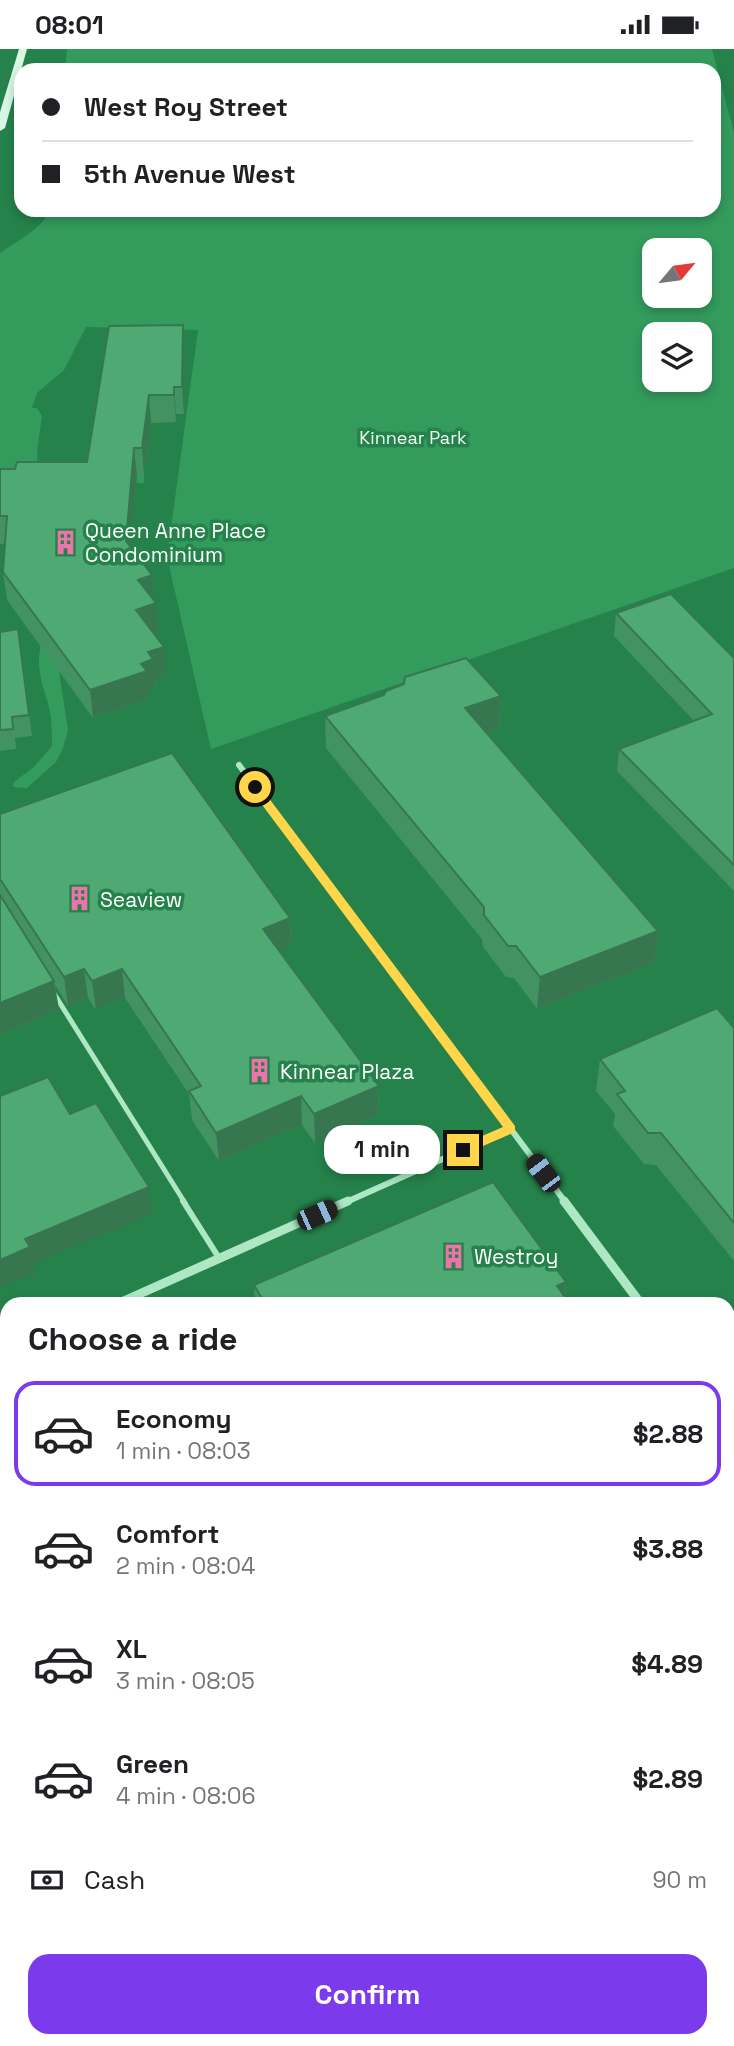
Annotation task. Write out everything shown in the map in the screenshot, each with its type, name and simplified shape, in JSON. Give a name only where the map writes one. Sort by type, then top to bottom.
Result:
[{"type":"main road","points":[[0,128],[14,80]]},
{"type":"street","points":[[239,765],[637,1297]]},
{"type":"street","points":[[133,1297],[510,1129]]},
{"type":"lane","points":[[51,987],[219,1258]]},
{"type":"green space","name":"Kinnear Park","points":[[67,49],[712,49],[716,63],[66,63]]},
{"type":"green space","name":"Kinnear Park","points":[[721,83],[734,133],[734,568],[211,749],[167,557],[198,330],[86,327],[64,370],[37,393],[32,408],[37,408],[42,416],[37,452],[38,474],[144,476],[144,483],[0,480],[0,253],[35,229],[46,217],[721,217]]},
{"type":"green space","points":[[41,644],[57,657],[68,731],[56,762],[27,788],[13,787],[14,782],[34,767],[52,746],[50,711],[39,666]]},
{"type":"building","points":[[183,325],[182,387],[174,387],[174,395],[149,395],[142,448],[134,448],[126,541],[152,575],[138,580],[156,603],[136,610],[164,647],[148,652],[153,659],[141,664],[147,671],[90,690],[3,572],[7,516],[0,516],[0,469],[15,469],[17,462],[87,462],[109,326]]},
{"type":"building","points":[[671,594],[734,658],[734,865],[619,749],[712,714],[616,613]]},
{"type":"building","points":[[18,629],[29,715],[12,717],[13,729],[0,730],[0,632]]},
{"type":"building","points":[[466,658],[501,696],[465,708],[658,931],[540,977],[516,946],[508,946],[484,915],[484,907],[325,716],[384,695],[386,691],[404,684],[405,677]]},
{"type":"building","points":[[172,753],[290,918],[263,929],[379,1086],[314,1114],[301,1096],[216,1133],[189,1091],[201,1086],[122,969],[92,981],[84,969],[64,977],[0,879],[0,814]]},
{"type":"building","points":[[0,895],[54,981],[0,1003]]},
{"type":"building","points":[[717,1008],[734,1028],[734,1223],[661,1133],[648,1133],[617,1094],[625,1091],[600,1059]]},
{"type":"building","points":[[48,1077],[70,1114],[96,1103],[149,1187],[25,1239],[30,1247],[0,1260],[0,1096]]},
{"type":"building","points":[[493,1182],[566,1282],[557,1286],[565,1297],[261,1297],[254,1285]]},
{"type":"place","name":"Queen Anne Place Condominium","points":[[65,542]]},
{"type":"place","name":"Seaview","points":[[80,899]]},
{"type":"place","name":"Kinnear Plaza","points":[[260,1071]]},
{"type":"place","name":"Westroy","points":[[454,1256]]},
{"type":"route","points":[[255,787],[510,1129],[463,1150]]}]
